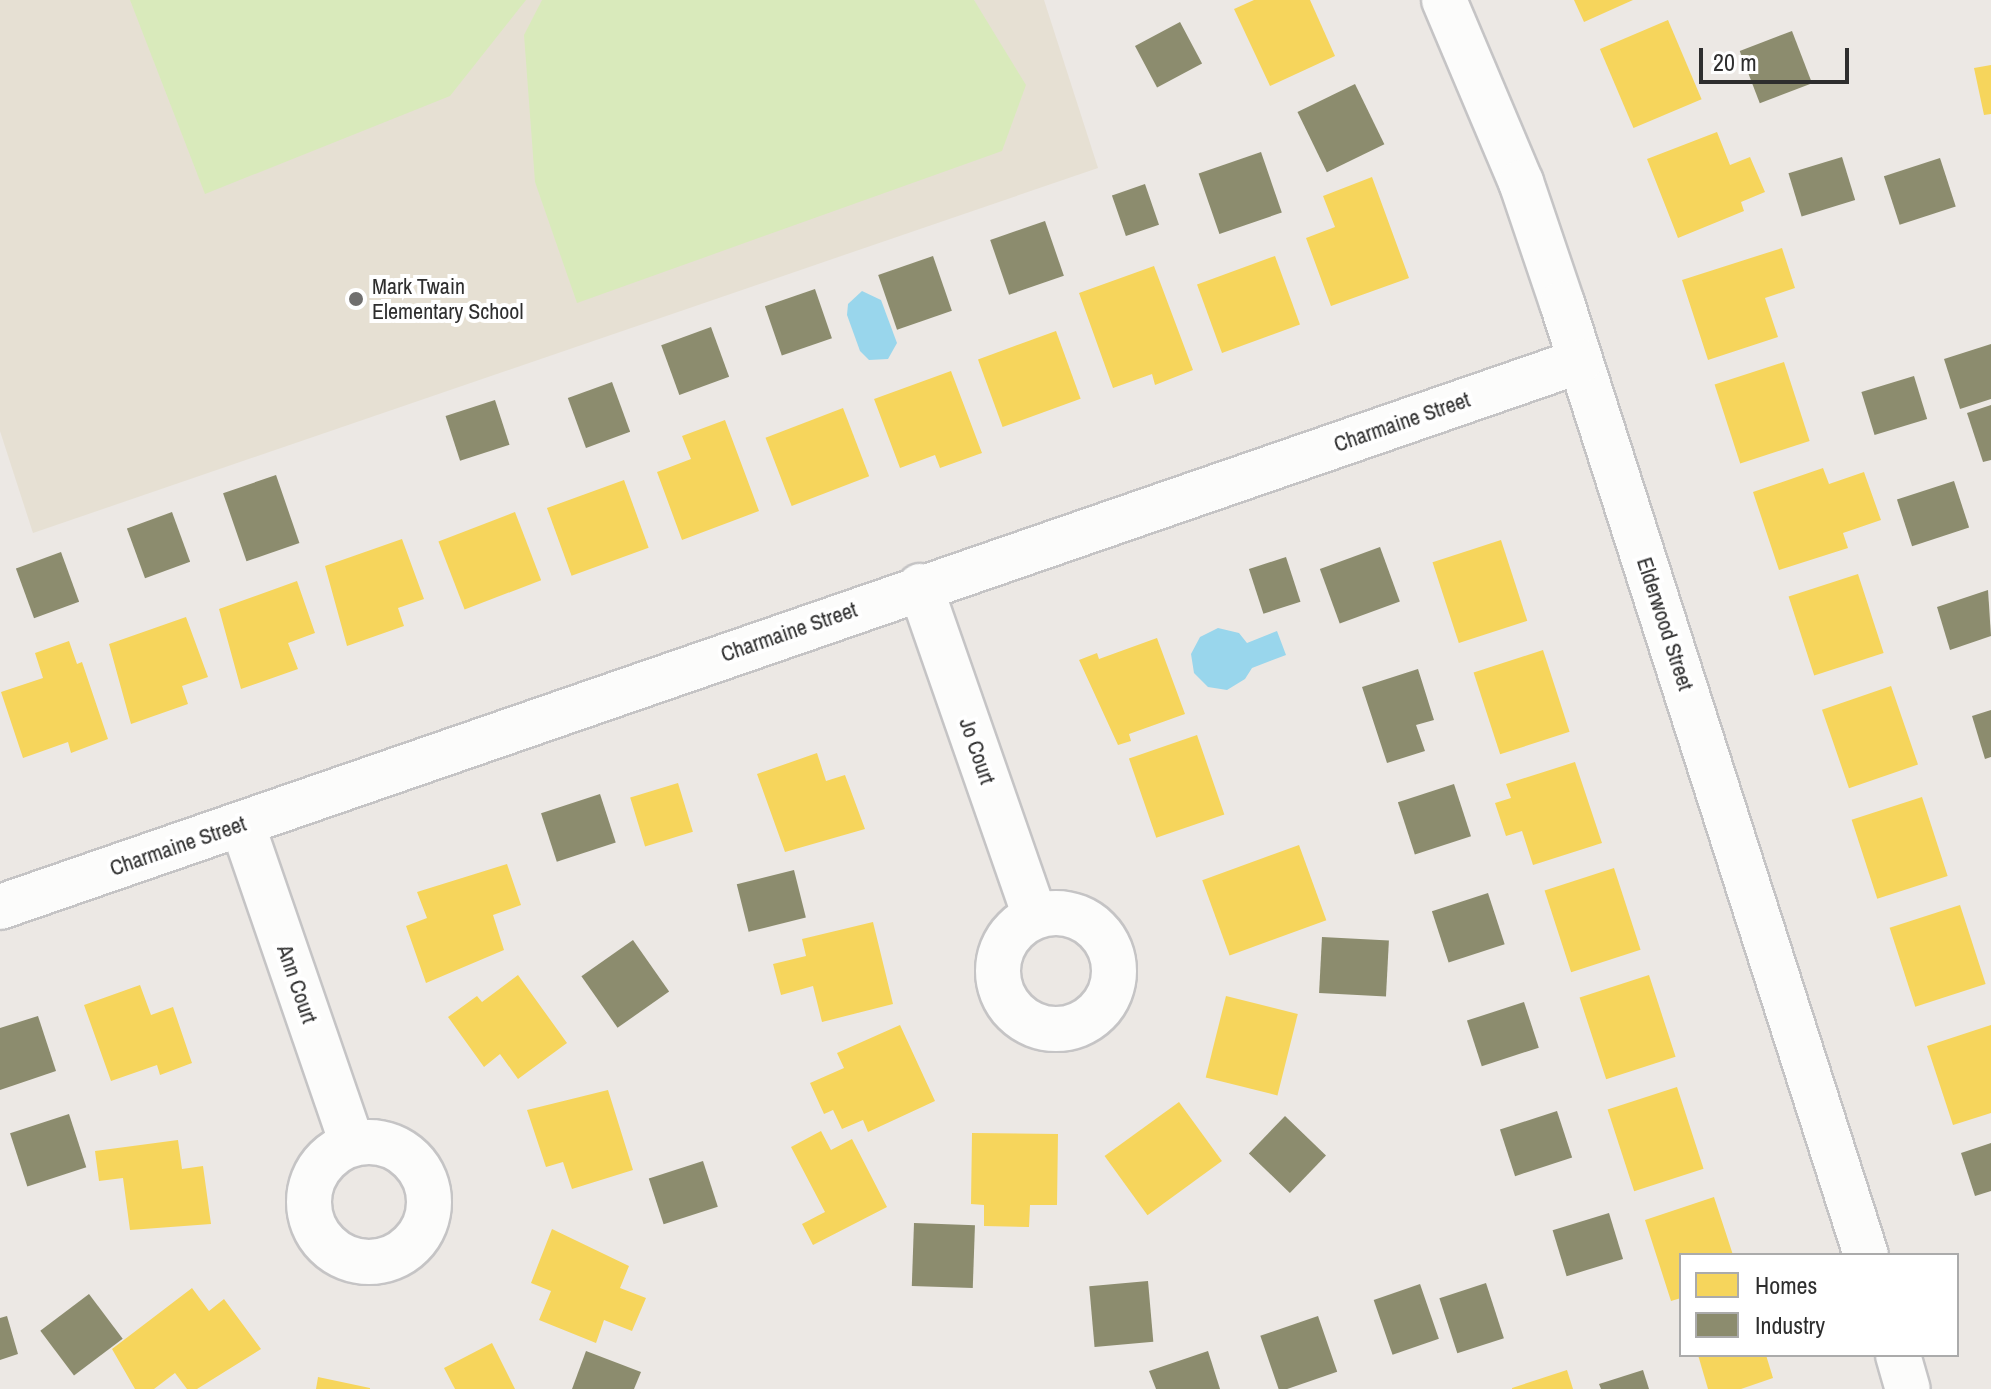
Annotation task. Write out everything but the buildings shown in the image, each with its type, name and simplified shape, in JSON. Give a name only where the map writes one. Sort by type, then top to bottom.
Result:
[{"type":"street","name":"Elderwood Street","points":[[1444,0],[1521,182],[1865,1253]]},
{"type":"street","name":"Charmaine Street","points":[[0,907],[920,586],[1580,361]]},
{"type":"street","name":"Jo Court","points":[[920,586],[1035,916]]},
{"type":"street","name":"Ann Court","points":[[242,824],[352,1144]]},
{"type":"street","points":[[1899,1357],[1908,1389]]},
{"type":"shaded area","name":"Mark Twain Elementary School","points":[[0,0],[1044,0],[1098,168],[33,533],[0,431]]},
{"type":"green space","points":[[130,0],[526,0],[450,96],[205,194]]},
{"type":"green space","points":[[542,0],[974,0],[1026,85],[1002,151],[577,303],[535,182],[524,35]]},
{"type":"water","points":[[862,291],[881,300],[897,343],[888,359],[869,360],[860,351],[847,315],[848,304]]},
{"type":"water","points":[[1218,628],[1239,633],[1247,643],[1277,631],[1286,655],[1252,668],[1245,679],[1227,690],[1208,687],[1194,673],[1191,654],[1200,637]]},
{"type":"place","name":"Mark Twain Elementary School","points":[[356,299]]}]
